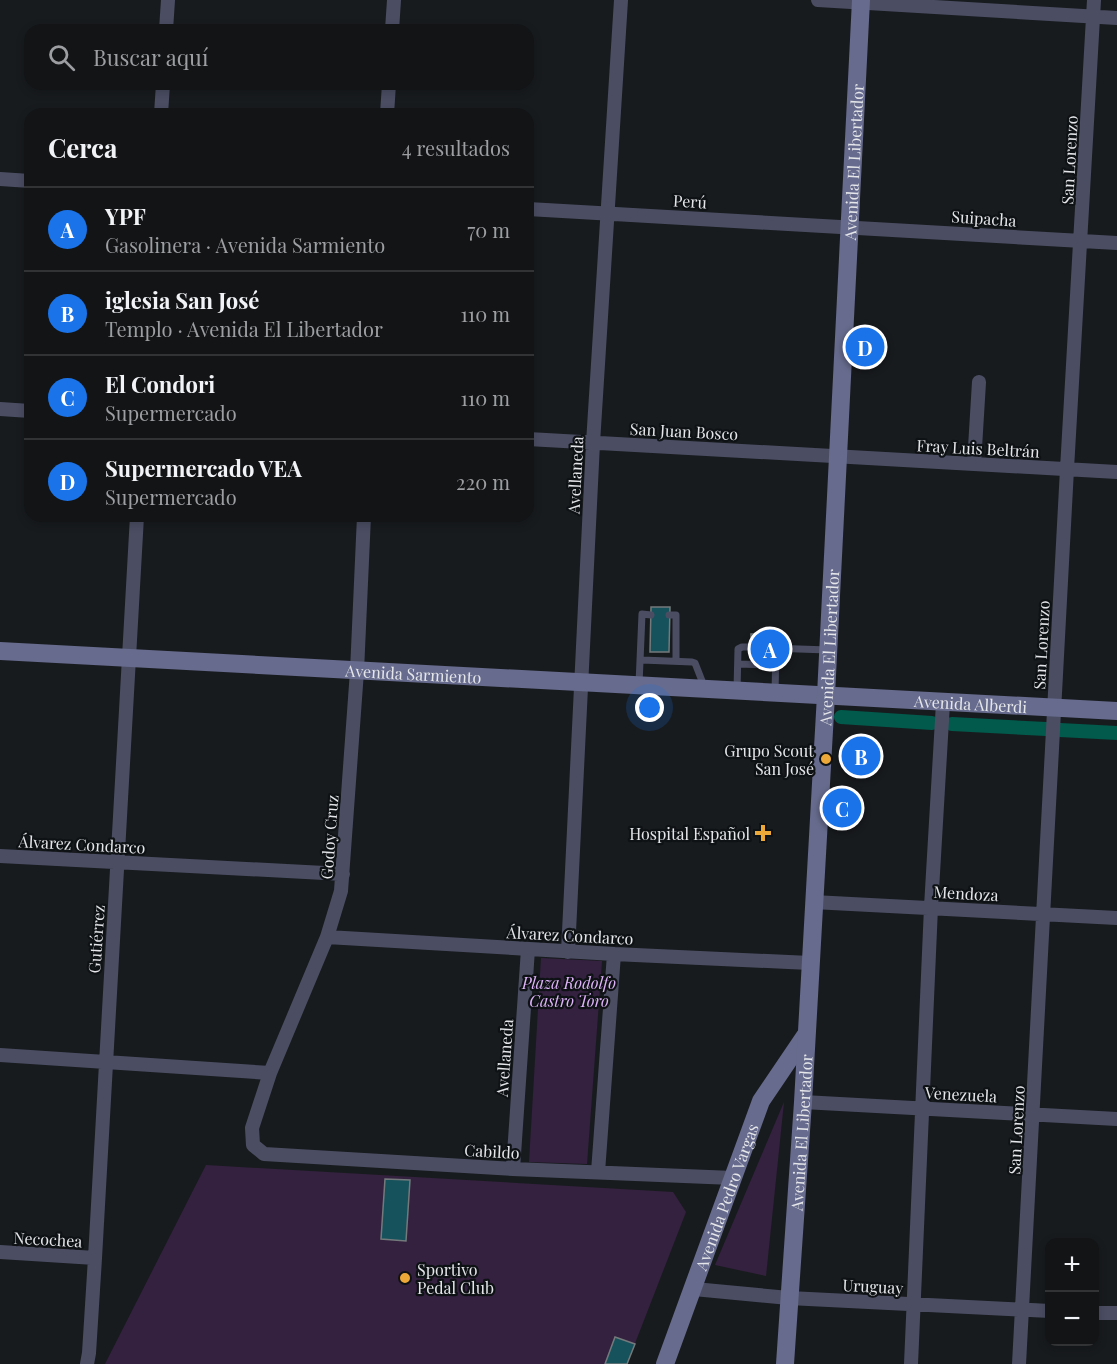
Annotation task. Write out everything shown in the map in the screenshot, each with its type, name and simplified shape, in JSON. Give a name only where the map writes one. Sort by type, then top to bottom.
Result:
[{"type":"main road","name":"Avenida El Libertador","points":[[785,1364],[803,1102],[826,695],[861,1]]},
{"type":"main road","name":"Avenida Sarmiento","points":[[0,651],[826,695]]},
{"type":"main road","name":"Avenida Alberdi","points":[[826,695],[1117,711]]},
{"type":"main road","name":"Avenida Pedro Vargas","points":[[665,1364],[761,1101],[805,1036]]},
{"type":"street","points":[[166,24],[168,0]]},
{"type":"street","points":[[392,24],[394,0]]},
{"type":"street","name":"Avellaneda","points":[[568,952],[593,443],[621,0]]},
{"type":"street","points":[[818,0],[1117,18]]},
{"type":"street","name":"San Lorenzo","points":[[1019,1364],[1066,470],[1094,0]]},
{"type":"street","points":[[161,108],[163,90]]},
{"type":"street","points":[[387,108],[389,90]]},
{"type":"street","points":[[0,179],[24,181]]},
{"type":"street","name":"Perú","points":[[534,209],[850,226]]},
{"type":"street","name":"Suipacha","points":[[850,226],[1117,243]]},
{"type":"street","points":[[974,464],[979,382]]},
{"type":"street","points":[[0,409],[24,411]]},
{"type":"street","name":"San Juan Bosco","points":[[534,439],[838,456]]},
{"type":"street","name":"Fray Luis Beltrán","points":[[838,456],[1117,472]]},
{"type":"street","name":"Gutiérrez","points":[[87,1364],[137,522]]},
{"type":"street","name":"Godoy Cruz","points":[[253,1145],[252,1128],[270,1073],[327,937],[341,891],[357,671],[364,522]]},
{"type":"street","points":[[910,1364],[943,703]]},
{"type":"street","name":"Álvarez Condarco","points":[[0,856],[343,874]]},
{"type":"street","name":"Mendoza","points":[[813,903],[1117,918]]},
{"type":"street","name":"Álvarez Condarco","points":[[327,937],[568,952],[810,963]]},
{"type":"street","name":"Avellaneda","points":[[513,1169],[528,949]]},
{"type":"street","points":[[598,1172],[614,954]]},
{"type":"street","points":[[0,1054],[270,1073]]},
{"type":"street","name":"Venezuela","points":[[803,1102],[1117,1119]]},
{"type":"street","name":"Cabildo","points":[[253,1145],[264,1154],[513,1169],[733,1178]]},
{"type":"street","name":"Necochea","points":[[0,1252],[95,1258]]},
{"type":"street","name":"Uruguay","points":[[694,1289],[789,1298],[1045,1311]]},
{"type":"street","points":[[1099,1313],[1117,1314]]},
{"type":"lane","points":[[639,686],[642,660],[642,614],[651,615]]},
{"type":"lane","points":[[669,615],[676,615],[673,642],[676,660]]},
{"type":"lane","points":[[642,641],[650,642]]},
{"type":"lane","points":[[737,691],[740,647],[751,647]]},
{"type":"lane","points":[[775,693],[776,665],[773,648],[828,650]]},
{"type":"lane","points":[[642,660],[676,660],[695,663],[705,688]]},
{"type":"lane","points":[[738,664],[776,665]]},
{"type":"green space","name":"Plaza Rodolfo Castro Toro","points":[[541,958],[602,961],[587,1164],[529,1162]]},
{"type":"green space","points":[[784,1102],[766,1276],[715,1265]]},
{"type":"green space","name":"Sportivo Pedal Club","points":[[206,1165],[673,1192],[686,1212],[627,1364],[105,1364]]},
{"type":"building","points":[[651,607],[670,607],[669,652],[650,652]]},
{"type":"building","points":[[751,634],[770,634],[770,658],[751,658]]},
{"type":"building","points":[[385,1179],[410,1180],[406,1241],[381,1239]]},
{"type":"building","points":[[615,1337],[635,1344],[627,1364],[605,1364]]},
{"type":"waterway","points":[[841,717],[932,723]]},
{"type":"waterway","points":[[952,724],[1046,729]]},
{"type":"waterway","points":[[1060,730],[1117,733]]},
{"type":"place","name":"Supermercado VEA","points":[[865,347]]},
{"type":"place","name":"YPF","points":[[770,649]]},
{"type":"place","name":"iglesia San José","points":[[861,756]]},
{"type":"place","name":"Grupo Scout San José","points":[[826,759]]},
{"type":"place","name":"El Condori","points":[[842,808]]},
{"type":"place","name":"Hospital Español","points":[[763,833]]},
{"type":"place","name":"Sportivo Pedal Club","points":[[405,1278]]}]
